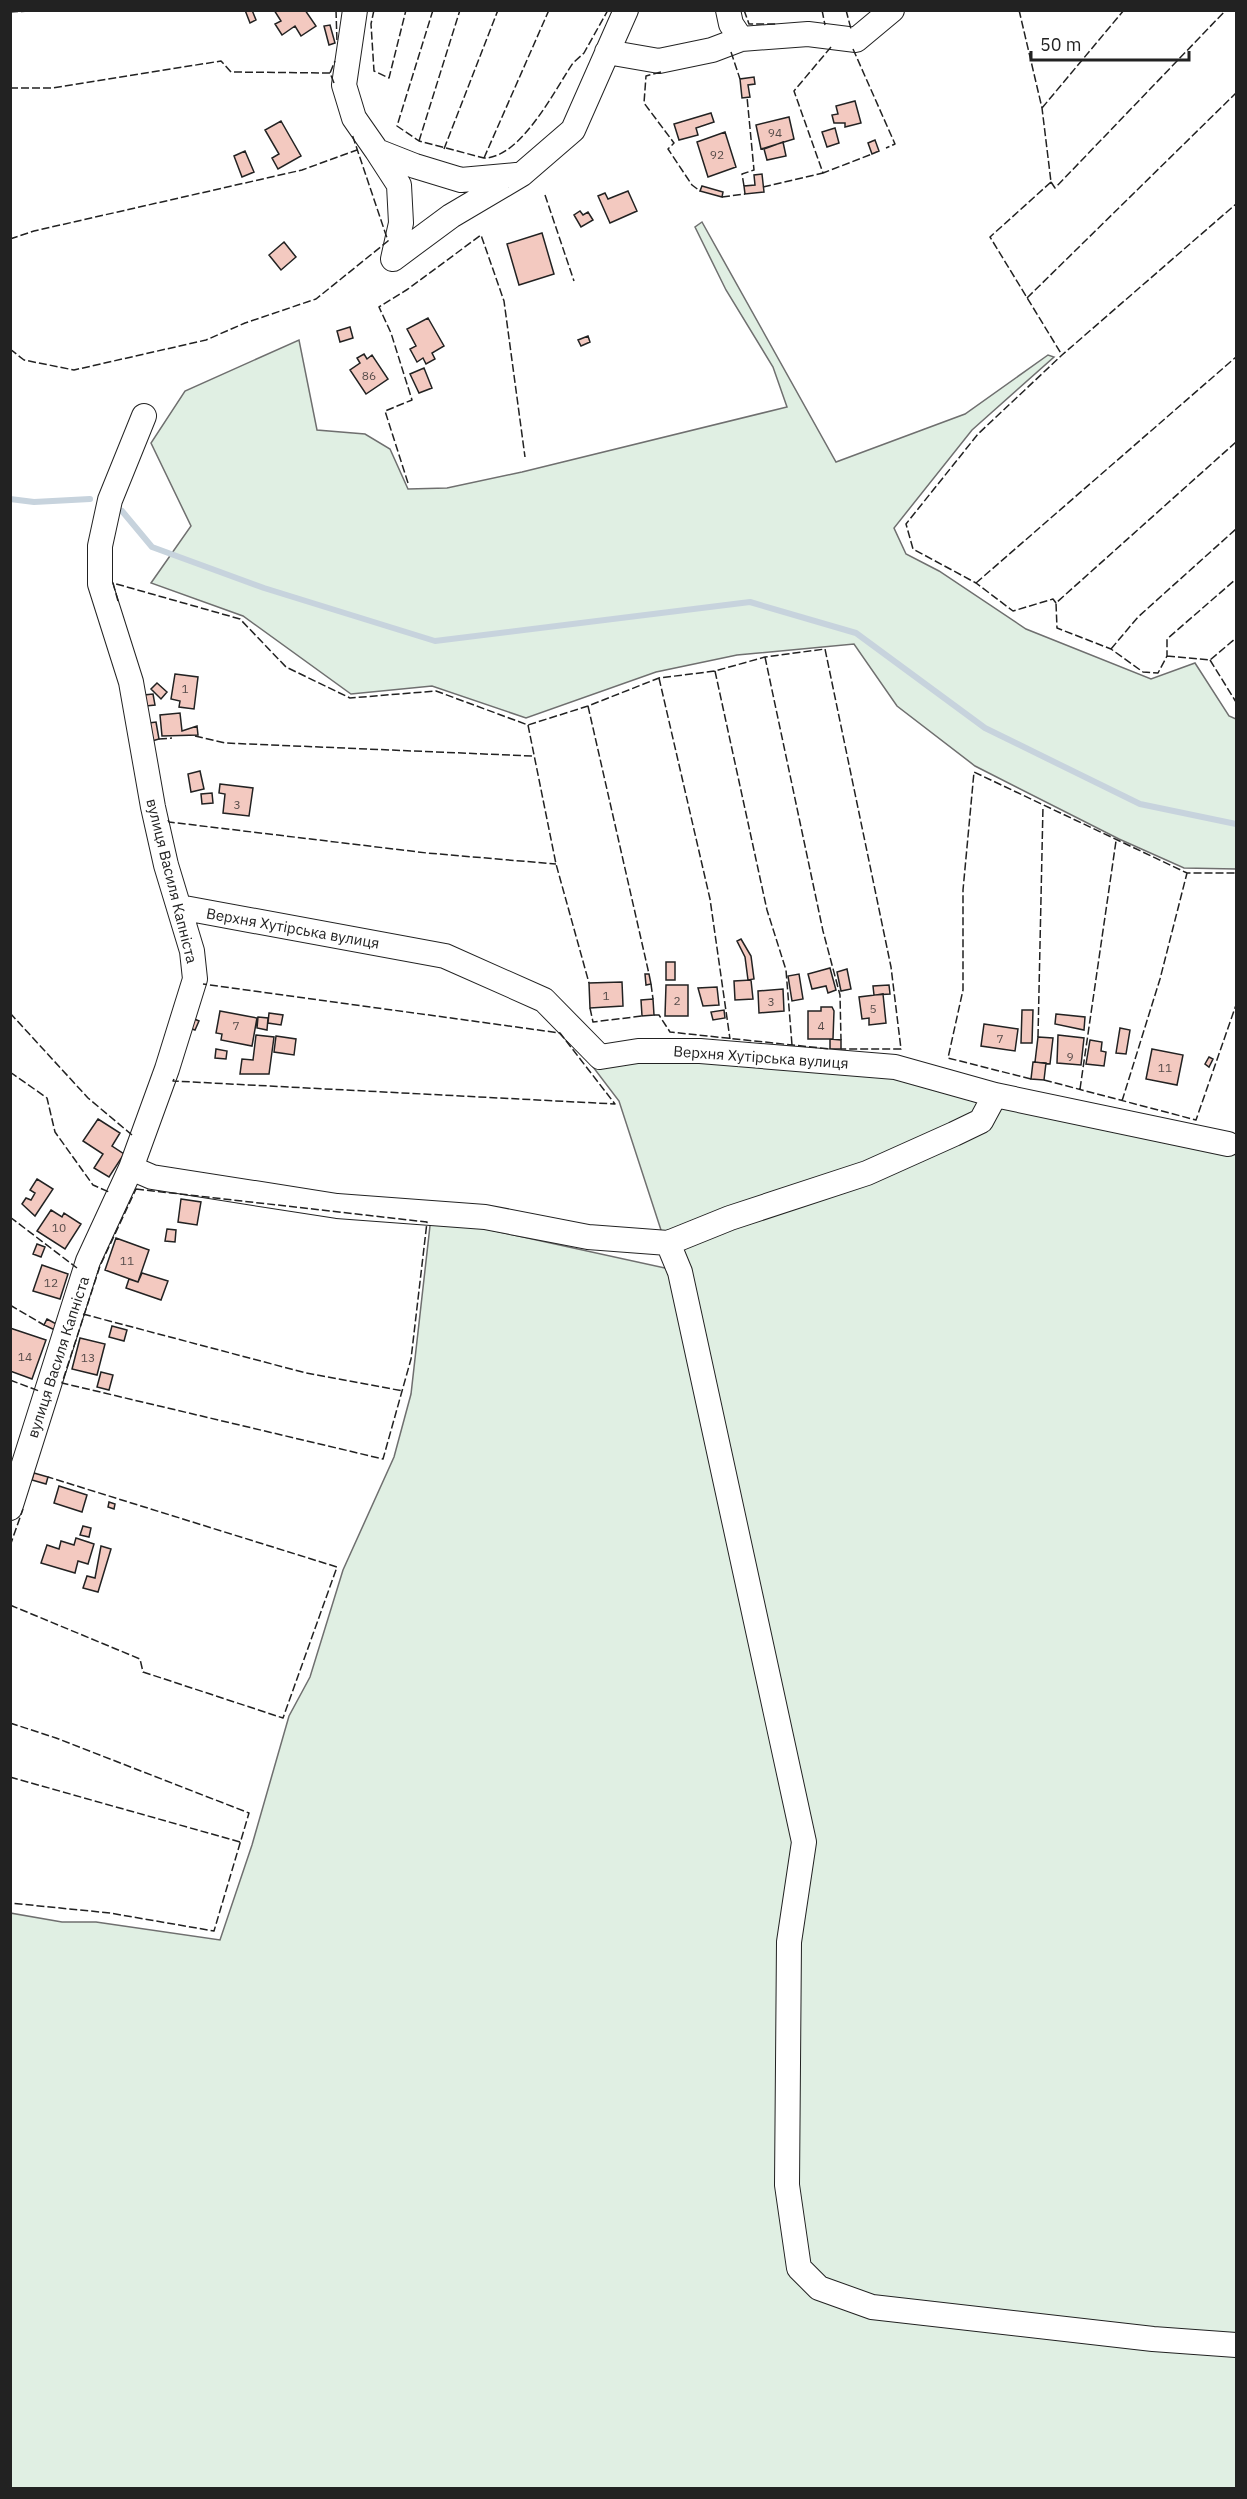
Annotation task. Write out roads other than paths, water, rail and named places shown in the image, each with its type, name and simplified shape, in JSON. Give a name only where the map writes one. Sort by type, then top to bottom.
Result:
[{"type":"street","points":[[355,10],[344,85],[354,118],[399,185],[401,223],[393,259],[451,216],[522,174],[573,130],[626,10]]},
{"type":"street","points":[[728,10],[731,24],[741,39]]},
{"type":"street","points":[[607,52],[659,61],[712,50],[741,39],[808,34],[856,40],[892,10]]},
{"type":"street","points":[[377,151],[461,180],[522,174]]},
{"type":"street","name":"вулиця Василя Капніста","points":[[10,1508],[88,1261],[131,1168],[167,1069],[195,979],[192,951],[153,807],[131,682],[100,584],[100,546],[110,500],[144,416]]},
{"type":"street","name":"Верхня Хутірська вулиця","points":[[179,907],[445,956],[544,1000],[600,1057],[638,1051],[700,1051],[895,1067],[995,1095],[1228,1144]]},
{"type":"street","points":[[131,1168],[152,1177],[337,1206],[485,1217],[588,1237],[668,1243],[730,1218],[867,1173],[954,1134],[981,1121],[995,1095]]},
{"type":"street","points":[[668,1243],[680,1272],[804,1842],[789,1942],[787,2185],[799,2268],[819,2288],[872,2307],[1152,2339],[1236,2345]]},
{"type":"waterway","points":[[10,499],[34,502],[90,499]]},
{"type":"waterway","points":[[122,511],[152,547],[264,588],[435,641],[750,602],[856,633],[985,728],[1140,804],[1236,824]]}]
